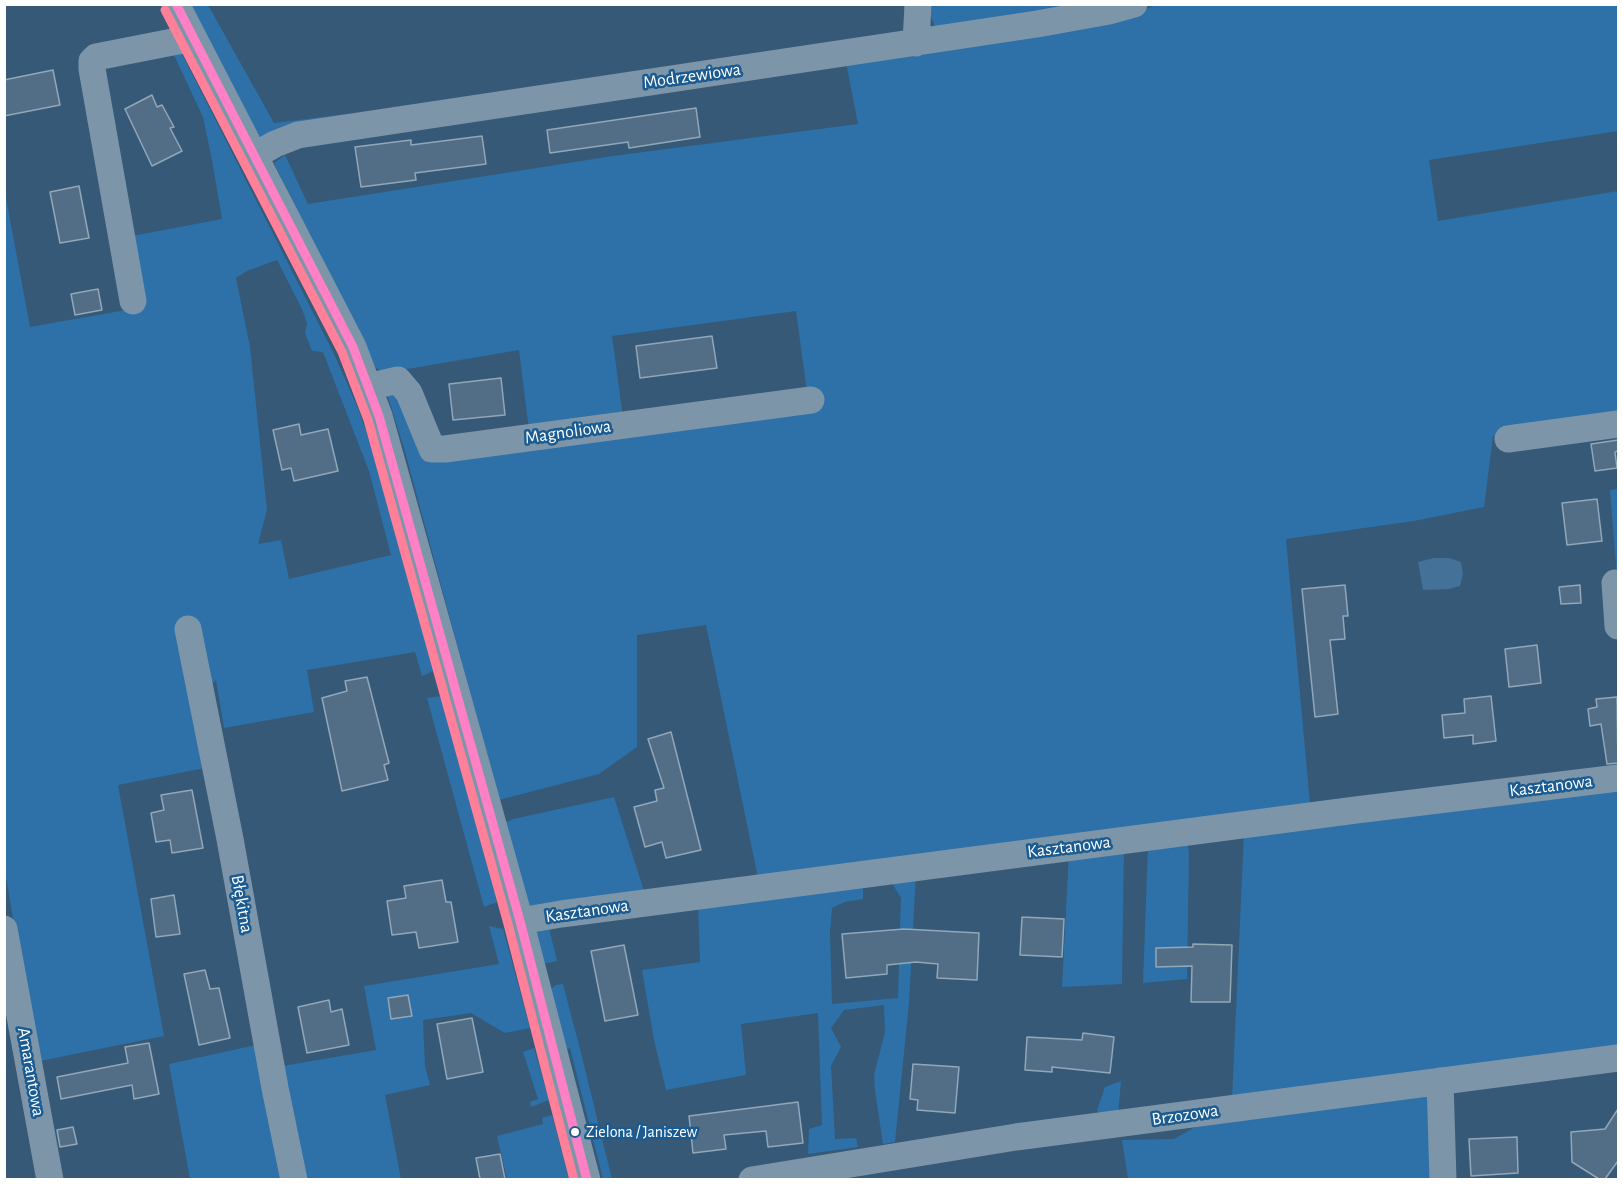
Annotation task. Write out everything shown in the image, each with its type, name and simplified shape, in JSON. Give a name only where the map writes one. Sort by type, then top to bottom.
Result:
[{"type":"street","points":[[176,4],[353,347],[379,416],[520,921],[587,1179]]},
{"type":"street","points":[[916,43],[918,4]]},
{"type":"street","name":"Modrzewiowa","points":[[254,156],[298,135],[916,43],[1037,24],[1109,11],[1134,4]]},
{"type":"street","points":[[133,301],[92,61],[96,57],[193,38]]},
{"type":"street","name":"Magnoliowa","points":[[368,387],[398,380],[409,393],[432,448],[457,447],[811,400]]},
{"type":"street","points":[[1508,440],[1618,424]]},
{"type":"street","points":[[1615,583],[1618,626]]},
{"type":"street","name":"Błękitna","points":[[188,629],[294,1179]]},
{"type":"street","name":"Kasztanowa","points":[[520,921],[1356,810],[1618,778]]},
{"type":"street","name":"Amarantowa","points":[[4,929],[50,1179]]},
{"type":"street","name":"Brzozowa","points":[[752,1179],[824,1174],[1016,1137],[1618,1058]]},
{"type":"street","points":[[1440,1081],[1443,1179]]},
{"type":"shaded area","points":[[187,5],[208,5],[274,123],[347,114],[262,138],[252,134]]},
{"type":"shaded area","points":[[930,5],[1082,5],[936,29],[930,14]]},
{"type":"shaded area","points":[[1156,5],[1618,5],[1618,131],[1429,160],[1438,221],[1618,191],[1618,416],[1493,436],[1484,507],[1414,521],[1286,539],[1310,804],[758,878],[706,625],[637,635],[637,747],[599,774],[499,800],[404,448],[387,394],[398,390],[433,459],[807,392],[796,311],[612,336],[623,417],[529,431],[519,350],[384,373],[373,366],[274,163],[285,155],[308,204],[613,156],[858,124],[846,62],[1127,16]]},
{"type":"shaded area","points":[[180,50],[334,354],[358,408],[386,489],[434,671],[422,676],[415,652],[307,670],[314,712],[224,728],[216,680],[191,707],[205,768],[118,785],[164,1036],[40,1061],[29,1014],[4,865],[4,187],[30,327],[143,307],[132,236],[222,219],[203,117],[173,53]],"holes":[[[277,260],[307,323],[305,333],[312,351],[323,352],[369,471],[391,555],[289,579],[281,540],[258,544],[267,510],[250,347],[236,278],[247,271]]]},
{"type":"shaded area","points":[[1618,489],[1618,590],[1610,490]]},
{"type":"shaded area","points":[[1434,558],[1449,558],[1461,562],[1463,574],[1460,586],[1449,589],[1423,590],[1418,562]]},
{"type":"shaded area","points":[[441,696],[497,902],[484,907],[427,698]]},
{"type":"shaded area","points":[[1618,787],[1618,1047],[1232,1099],[1244,833]]},
{"type":"shaded area","points":[[614,797],[644,891],[528,907],[504,823],[513,819]]},
{"type":"shaded area","points":[[1186,840],[1189,851],[1187,979],[1143,983],[1148,844]]},
{"type":"shaded area","points":[[1124,847],[1122,984],[1062,987],[1069,853]]},
{"type":"shaded area","points":[[916,873],[909,1003],[895,1142],[883,1144],[875,1091],[874,1075],[885,1032],[884,1005],[844,1010],[831,1028],[841,1047],[831,1066],[835,1139],[856,1138],[858,1147],[808,1154],[809,1129],[822,1125],[818,1013],[741,1024],[746,1075],[666,1090],[654,1040],[642,970],[700,962],[698,905],[863,888],[863,899],[845,902],[832,908],[830,932],[832,1004],[898,998],[901,898],[893,885],[894,875]]},
{"type":"shaded area","points":[[548,924],[557,961],[543,964],[536,931]]},
{"type":"shaded area","points":[[489,926],[503,929],[530,1028],[505,1033],[471,1013],[423,1020],[425,1066],[430,1085],[385,1095],[401,1179],[303,1179],[283,1066],[376,1050],[364,986],[499,964]]},
{"type":"shaded area","points":[[563,984],[612,1179],[603,1179],[570,1048],[564,1050],[551,989]]},
{"type":"shaded area","points":[[256,1045],[288,1179],[190,1179],[169,1064]]},
{"type":"shaded area","points":[[534,1048],[549,1100],[531,1107],[530,1102],[538,1099],[523,1052]]},
{"type":"shaded area","points":[[1121,1081],[1118,1115],[1102,1118],[1097,1110],[1105,1087]]},
{"type":"shaded area","points":[[1429,1096],[1433,1179],[1128,1179],[1122,1140],[1174,1139],[1197,1126]]},
{"type":"shaded area","points":[[552,1115],[569,1179],[507,1179],[497,1136],[543,1124],[542,1118]]},
{"type":"building","points":[[53,70],[60,105],[4,116],[4,80]]},
{"type":"building","points":[[152,95],[157,107],[162,105],[174,127],[170,128],[182,151],[152,166],[125,109]]},
{"type":"building","points":[[696,108],[700,137],[629,148],[628,142],[550,153],[547,130]]},
{"type":"building","points":[[482,136],[486,164],[415,173],[416,180],[361,187],[355,147],[411,140],[411,145]]},
{"type":"building","points":[[79,186],[89,238],[60,243],[50,192]]},
{"type":"building","points":[[98,289],[102,310],[75,315],[71,294]]},
{"type":"building","points":[[712,336],[717,368],[640,378],[636,346]]},
{"type":"building","points":[[501,378],[505,415],[453,420],[449,384]]},
{"type":"building","points":[[299,424],[301,435],[328,429],[338,471],[294,481],[291,468],[282,470],[273,430]]},
{"type":"building","points":[[1618,440],[1618,451],[1615,452],[1617,468],[1595,471],[1591,444]]},
{"type":"building","points":[[1597,499],[1602,541],[1567,545],[1562,503]]},
{"type":"building","points":[[1345,585],[1348,616],[1343,616],[1345,639],[1330,640],[1338,714],[1315,717],[1302,589]]},
{"type":"building","points":[[1580,585],[1581,603],[1561,604],[1559,587]]},
{"type":"building","points":[[1537,645],[1541,683],[1509,687],[1505,649]]},
{"type":"building","points":[[367,677],[389,763],[384,765],[388,780],[342,791],[322,698],[347,691],[345,681]]},
{"type":"building","points":[[1491,696],[1496,741],[1473,744],[1473,735],[1444,738],[1442,715],[1465,713],[1464,699]]},
{"type":"building","points":[[1617,697],[1618,763],[1607,764],[1601,724],[1590,726],[1588,709],[1597,707],[1596,699]]},
{"type":"building","points":[[671,732],[701,850],[666,858],[662,842],[645,847],[634,807],[657,801],[655,790],[664,788],[648,739]]},
{"type":"building","points":[[192,790],[203,848],[172,853],[170,840],[156,842],[151,813],[164,810],[161,795]]},
{"type":"building","points":[[442,880],[446,902],[451,902],[458,942],[419,948],[416,932],[392,935],[387,901],[406,898],[404,886]]},
{"type":"building","points":[[174,895],[180,934],[156,937],[151,899]]},
{"type":"building","points":[[1022,917],[1064,919],[1062,957],[1020,955]]},
{"type":"building","points":[[904,929],[979,933],[977,980],[937,978],[938,964],[916,962],[887,965],[887,974],[846,978],[842,934]]},
{"type":"building","points":[[1193,944],[1232,945],[1230,1002],[1191,1002],[1192,966],[1156,967],[1156,948],[1193,947]]},
{"type":"building","points":[[624,945],[638,1015],[605,1021],[591,951]]},
{"type":"building","points":[[205,970],[210,989],[219,988],[230,1038],[199,1045],[184,974]]},
{"type":"building","points":[[408,995],[412,1016],[391,1019],[388,998]]},
{"type":"building","points":[[329,1000],[331,1012],[342,1009],[349,1045],[307,1053],[298,1007]]},
{"type":"building","points":[[472,1018],[483,1072],[447,1079],[437,1024]]},
{"type":"building","points":[[1083,1033],[1114,1037],[1110,1073],[1052,1067],[1052,1072],[1025,1070],[1027,1037],[1082,1040]]},
{"type":"building","points":[[149,1043],[159,1094],[134,1099],[132,1085],[61,1099],[57,1077],[128,1063],[125,1047]]},
{"type":"building","points":[[913,1064],[959,1067],[955,1113],[917,1110],[918,1100],[910,1099]]},
{"type":"building","points":[[798,1102],[803,1143],[768,1147],[766,1131],[724,1135],[726,1149],[693,1153],[689,1116]]},
{"type":"building","points":[[1618,1109],[1618,1161],[1605,1179],[1599,1179],[1572,1162],[1571,1132],[1605,1129]]},
{"type":"building","points":[[73,1127],[77,1144],[60,1147],[57,1130]]},
{"type":"building","points":[[1517,1137],[1518,1173],[1471,1176],[1469,1139]]},
{"type":"building","points":[[500,1154],[505,1179],[480,1179],[476,1158]]},
{"type":"transit line","points":[[176,4],[353,347],[379,416],[520,921],[587,1180]]},
{"type":"transit line","points":[[165,10],[342,352],[368,420],[508,924],[574,1180]]},
{"type":"place","name":"Zielona / Janiszew","points":[[575,1132]]}]
